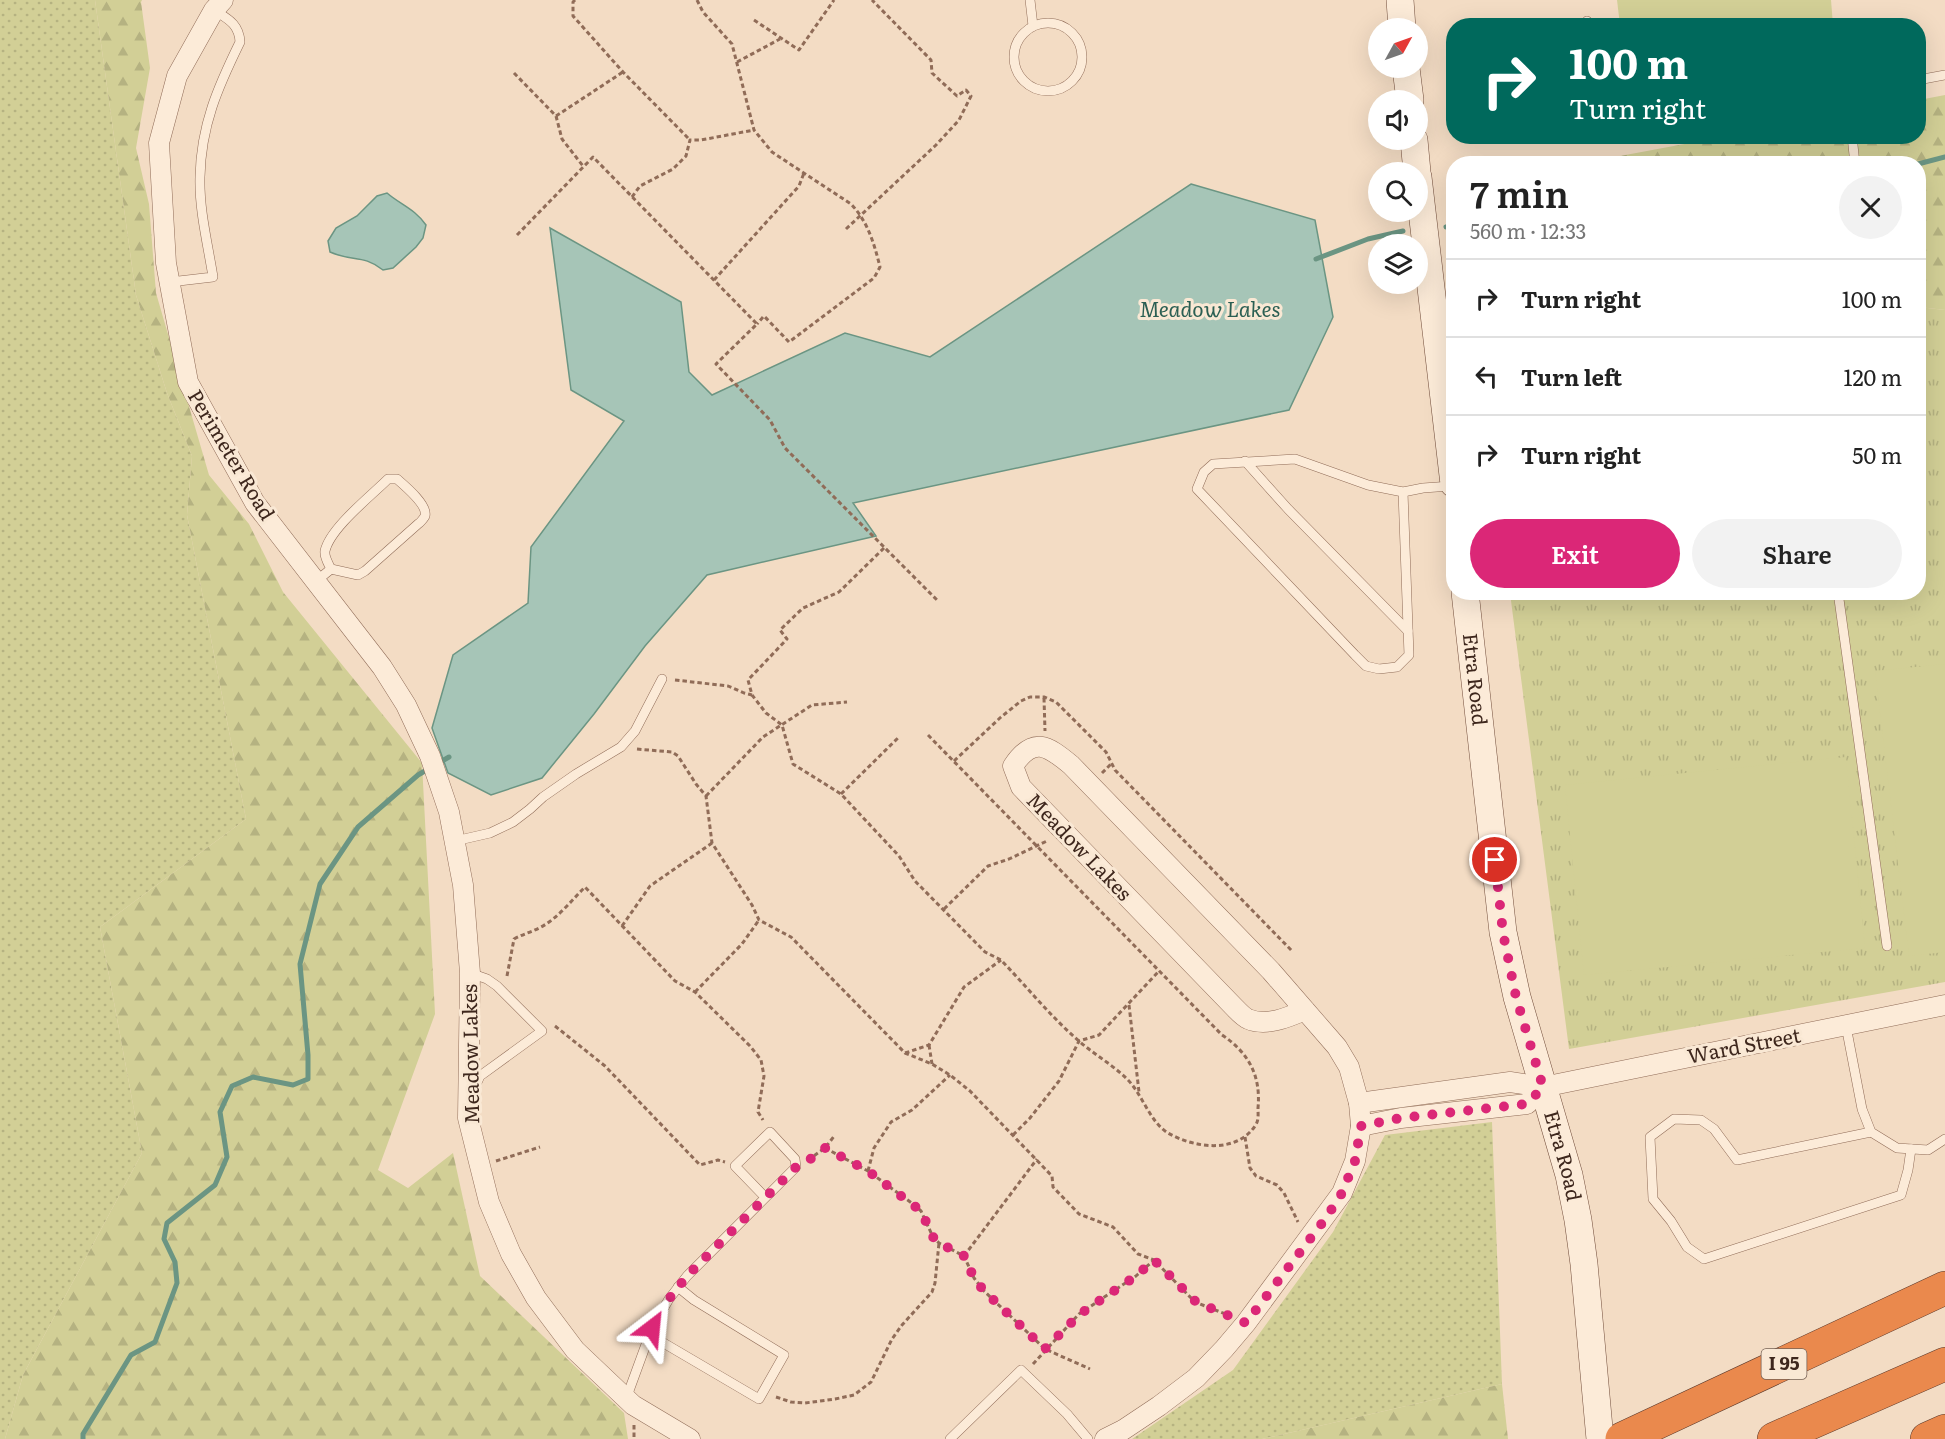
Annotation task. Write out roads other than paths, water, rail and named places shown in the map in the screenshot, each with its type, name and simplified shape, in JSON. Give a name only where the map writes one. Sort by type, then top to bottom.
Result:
[{"type":"highway","points":[[1902,1309],[1945,1282]]},
{"type":"highway","name":"I 95","points":[[1622,1439],[1945,1288]]},
{"type":"highway","points":[[1774,1439],[1942,1365]]},
{"type":"main road","points":[[1400,0],[1401,18]]},
{"type":"main road","points":[[1423,222],[1446,418]]},
{"type":"main road","name":"Etra Road","points":[[1466,600],[1503,933],[1516,997],[1569,1175],[1578,1220],[1600,1439]]},
{"type":"street","name":"Perimeter Road","points":[[219,5],[177,76],[159,144],[166,264],[188,382],[255,502],[382,668],[406,705],[421,736]]},
{"type":"street","name":"Meadow Lakes","points":[[421,736],[438,778],[455,841],[463,885],[470,973],[468,1118],[489,1202],[511,1254],[536,1298],[575,1350],[633,1405],[690,1439]]},
{"type":"street","name":"Meadow Lakes","points":[[1033,747],[1045,747],[1053,750],[1071,765],[1271,971],[1305,1010],[1280,1020],[1247,1019],[1022,787],[1013,766],[1022,752],[1033,747]]},
{"type":"street","name":"Ward Street","points":[[1543,1087],[1945,1005]]},
{"type":"street","points":[[1105,1439],[1159,1406],[1196,1378],[1224,1349],[1313,1235],[1342,1193],[1355,1161],[1361,1126],[1359,1103],[1349,1067],[1337,1047],[1305,1010]]},
{"type":"street","points":[[1359,1103],[1510,1082],[1543,1087]]},
{"type":"street","points":[[1361,1126],[1401,1118],[1527,1104],[1543,1087]]},
{"type":"lane","points":[[1030,0],[1033,26]]},
{"type":"lane","points":[[170,282],[213,277],[201,200],[200,177],[204,135],[213,100],[240,42],[239,32],[219,5]]},
{"type":"lane","points":[[1045,23],[1056,24],[1067,29],[1076,37],[1081,48],[1082,59],[1079,71],[1063,87],[1042,90],[1032,87],[1017,71],[1014,61],[1018,40],[1033,26],[1045,23]]},
{"type":"lane","points":[[1926,79],[1945,75]]},
{"type":"lane","points":[[1403,492],[1409,655],[1397,667],[1379,669],[1366,666],[1197,489],[1204,472],[1213,464],[1295,459],[1368,485],[1403,492],[1446,486]]},
{"type":"lane","points":[[1245,461],[1288,509],[1408,631]]},
{"type":"lane","points":[[388,479],[397,479],[425,509],[425,517],[358,575],[331,569],[325,553],[328,543],[340,524],[388,479]]},
{"type":"lane","points":[[315,582],[331,569]]},
{"type":"lane","points":[[1839,600],[1887,946]]},
{"type":"lane","points":[[455,841],[490,833],[513,822],[568,779],[621,747],[635,731],[662,680]]},
{"type":"lane","points":[[469,1099],[480,1076],[542,1031],[497,986],[487,979],[470,973]]},
{"type":"lane","points":[[1846,1026],[1862,1108],[1871,1132],[1897,1148],[1928,1150],[1945,1139]]},
{"type":"lane","points":[[1871,1132],[1737,1160],[1714,1129],[1701,1120],[1674,1119],[1650,1137],[1653,1198],[1687,1247],[1704,1259],[1900,1195],[1908,1170],[1911,1149]]},
{"type":"lane","points":[[626,1399],[650,1335],[669,1299],[678,1287],[796,1167],[795,1159],[770,1132],[735,1166],[765,1197]]},
{"type":"lane","points":[[650,1335],[759,1399],[784,1355],[694,1300],[678,1287]]},
{"type":"lane","points":[[950,1439],[1021,1370],[1088,1439]]},
{"type":"water","name":"Meadow Lakes","points":[[1191,184],[1315,220],[1333,317],[1289,410],[853,503],[876,536],[707,575],[645,646],[542,778],[491,795],[448,773],[432,728],[453,655],[528,603],[531,547],[624,421],[571,390],[550,228],[681,302],[689,372],[712,395],[845,333],[930,357]]},
{"type":"water","points":[[387,193],[413,211],[426,225],[423,238],[416,247],[393,268],[383,270],[369,262],[330,252],[328,241],[336,228],[357,216],[377,196]]},
{"type":"waterway","points":[[1926,162],[1945,157]]},
{"type":"waterway","points":[[1316,259],[1368,239],[1403,231]]},
{"type":"waterway","points":[[83,1439],[83,1434],[131,1355],[155,1342],[177,1283],[175,1262],[164,1239],[167,1223],[215,1185],[227,1157],[220,1112],[232,1086],[253,1077],[293,1085],[308,1079],[300,964],[320,884],[358,827],[418,775],[449,757]]}]
